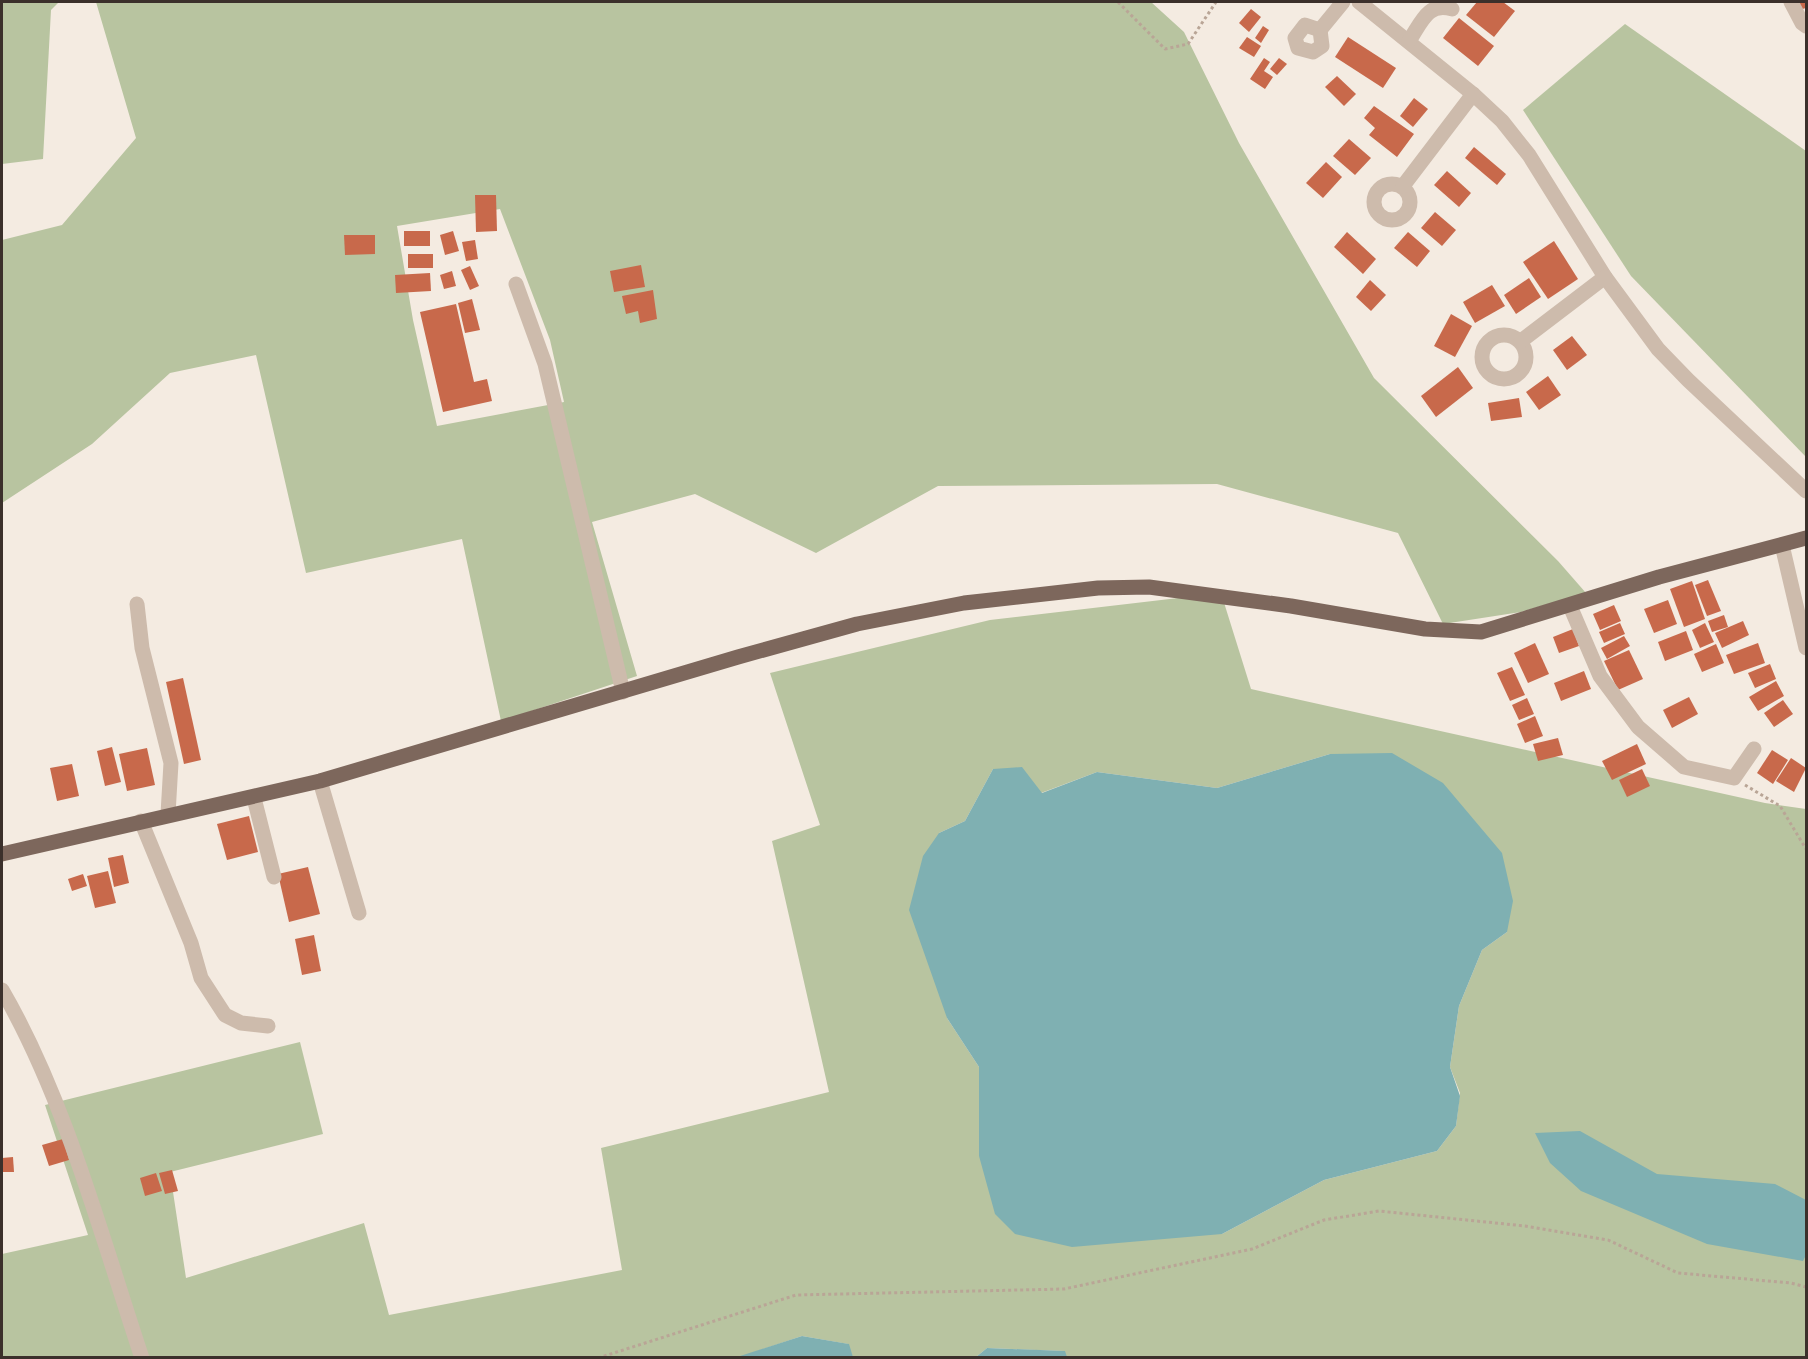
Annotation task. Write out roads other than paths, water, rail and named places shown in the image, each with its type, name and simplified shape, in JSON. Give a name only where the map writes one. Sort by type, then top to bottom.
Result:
[{"type":"main road","points":[[2,854],[168,814],[254,798],[320,781],[857,624],[964,603],[1098,588],[1149,587],[1291,606],[1425,629],[1481,632],[1659,577],[1806,538]]},
{"type":"street","points":[[1320,30],[1343,2]]},
{"type":"street","points":[[1359,2],[1473,94],[1502,121],[1529,155],[1605,277],[1673,364],[1806,491]]},
{"type":"street","points":[[1791,2],[1802,23],[1806,26]]},
{"type":"street","points":[[1409,41],[1430,9],[1440,5],[1452,9]]},
{"type":"street","points":[[1403,186],[1473,94]]},
{"type":"street","points":[[1521,341],[1605,277]]},
{"type":"street","points":[[516,284],[545,364],[623,692]]},
{"type":"street","points":[[1782,545],[1806,648]]},
{"type":"street","points":[[137,604],[142,648],[171,763],[168,814]]},
{"type":"street","points":[[1570,606],[1600,676],[1638,727],[1684,767],[1734,778],[1754,749]]},
{"type":"street","points":[[320,781],[359,912]]},
{"type":"street","points":[[254,798],[274,877]]},
{"type":"street","points":[[141,821],[191,943],[201,978],[225,1015],[241,1023],[268,1026]]},
{"type":"street","points":[[2,990],[20,1022],[61,1118],[142,1358]]},
{"type":"water","points":[[1392,753],[1443,783],[1502,853],[1513,901],[1507,932],[1482,950],[1459,1006],[1450,1067],[1460,1096],[1456,1126],[1437,1151],[1324,1180],[1222,1234],[1072,1247],[1015,1234],[995,1214],[979,1156],[979,1067],[947,1018],[909,910],[923,856],[939,833],[965,821],[993,769],[1022,767],[1042,793],[1097,772],[1217,788],[1330,754]]},
{"type":"water","points":[[1580,1131],[1657,1174],[1775,1184],[1806,1200],[1806,1255],[1803,1261],[1707,1244],[1581,1191],[1550,1163],[1535,1133]]},
{"type":"water","points":[[802,1336],[849,1344],[853,1357],[737,1357]]},
{"type":"water","points":[[987,1348],[1065,1351],[1067,1357],[976,1357]]}]
